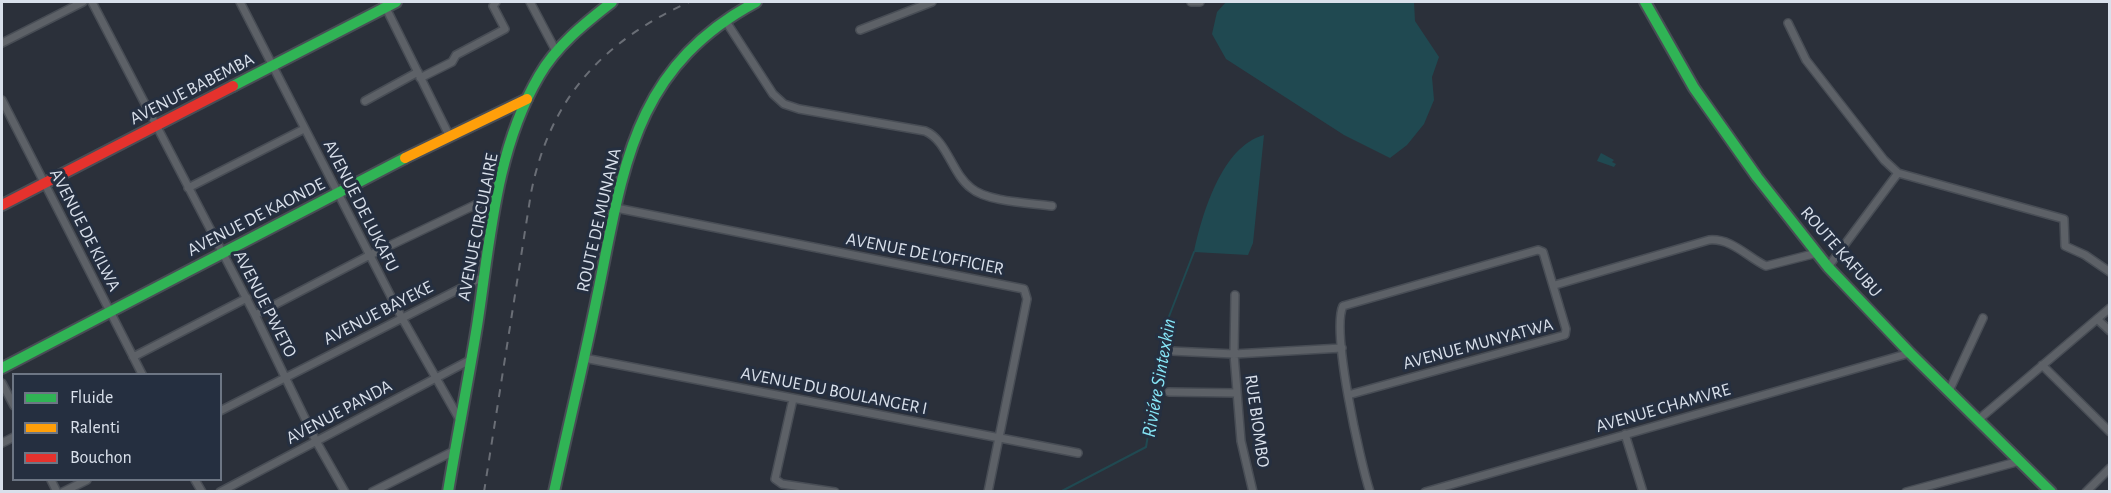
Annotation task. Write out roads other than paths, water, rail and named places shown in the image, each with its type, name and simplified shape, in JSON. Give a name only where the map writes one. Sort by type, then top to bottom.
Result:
[{"type":"street","points":[[2,43],[83,2]]},
{"type":"street","name":"AVENUE PWETO","points":[[92,2],[247,298],[316,441],[345,492]]},
{"type":"street","name":"AVENUE DE LUKAFU","points":[[240,2],[402,318],[461,422]]},
{"type":"street","name":"AVENUE BABEMBA","points":[[2,205],[273,67],[384,4],[396,2]]},
{"type":"street","points":[[365,101],[505,29],[493,6],[496,2]]},
{"type":"street","points":[[530,2],[557,53]]},
{"type":"street","name":"AVENUE CIRCULAIRE","points":[[448,492],[499,194],[512,140],[527,99],[557,53],[612,2]]},
{"type":"street","name":"ROUTE DE MUNANA","points":[[554,492],[616,208],[632,148],[646,109],[691,46],[725,20],[756,2]]},
{"type":"street","points":[[860,30],[932,2]]},
{"type":"street","points":[[1191,2],[1200,2]]},
{"type":"street","name":"ROUTE KAFUBU","points":[[1645,2],[1694,88],[1757,177],[1828,267],[1910,353],[2020,461],[2045,490]]},
{"type":"street","points":[[384,4],[448,135]]},
{"type":"street","points":[[725,20],[773,94],[784,104],[799,109],[925,131],[933,135],[963,180],[975,191],[989,196],[1052,206]]},
{"type":"street","points":[[1788,23],[1806,60],[1884,160],[1898,172],[2064,219],[2066,246],[2085,255],[2109,272]]},
{"type":"street","name":"AVENUE DE KAONDE","points":[[2,368],[448,135],[527,99]]},
{"type":"street","name":"AVENUE DE KILWA","points":[[2,100],[133,357],[139,373]]},
{"type":"street","points":[[188,188],[304,129]]},
{"type":"street","points":[[1828,267],[1898,172]]},
{"type":"street","points":[[255,315],[370,255],[499,194]]},
{"type":"street","name":"AVENUE DE L'OFFICIER","points":[[616,208],[1023,289],[1028,296],[1001,439],[988,492]]},
{"type":"street","points":[[1370,492],[1359,457],[1342,348],[1341,311],[1348,302],[1540,250],[1544,253],[1555,285],[1709,240],[1717,240],[1737,247],[1766,266],[1817,253]]},
{"type":"street","name":"AVENUE BAYEKE","points":[[222,410],[485,276]]},
{"type":"street","name":"AVENUE MUNYATWA","points":[[1348,395],[1565,335],[1566,329],[1555,285]]},
{"type":"street","name":"RUE BIOMBO","points":[[1235,295],[1234,354],[1237,393],[1242,441],[1253,492]]},
{"type":"street","points":[[133,357],[247,298]]},
{"type":"street","points":[[1978,420],[2109,309]]},
{"type":"street","points":[[1949,391],[1983,318]]},
{"type":"street","points":[[2097,319],[2109,331]]},
{"type":"street","points":[[1171,351],[1234,354],[1342,348]]},
{"type":"street","name":"AVENUE CHAMVRE","points":[[1425,492],[1910,353]]},
{"type":"street","name":"AVENUE DU BOULANGER I","points":[[584,358],[1078,453]]},
{"type":"street","name":"AVENUE PANDA","points":[[220,492],[472,359]]},
{"type":"street","points":[[2042,365],[2109,432]]},
{"type":"street","points":[[2,383],[12,402]]},
{"type":"street","points":[[1169,392],[1237,393]]},
{"type":"street","points":[[793,399],[775,479],[782,484],[835,492]]},
{"type":"street","points":[[1625,434],[1643,492]]},
{"type":"street","points":[[372,492],[454,451]]},
{"type":"street","points":[[1906,492],[2020,461]]},
{"type":"street","points":[[2086,492],[2109,468]]},
{"type":"street","points":[[63,492],[85,481]]},
{"type":"water","points":[[1226,2],[1414,2],[1415,21],[1439,57],[1432,77],[1434,100],[1424,124],[1407,145],[1390,158],[1344,135],[1226,59],[1212,34],[1217,12]]},
{"type":"water","points":[[1264,135],[1253,243],[1248,255],[1194,252],[1202,219],[1216,183],[1236,153],[1249,142]]},
{"type":"water","points":[[1601,153],[1614,160],[1612,162],[1616,164],[1614,167],[1597,161]]},
{"type":"waterway","name":"Riviére Sintexkin","points":[[1060,492],[1146,447],[1168,319],[1194,252]]},
{"type":"railway","points":[[484,492],[531,193],[551,129],[566,101],[584,77],[606,55],[630,35],[689,2]]}]
